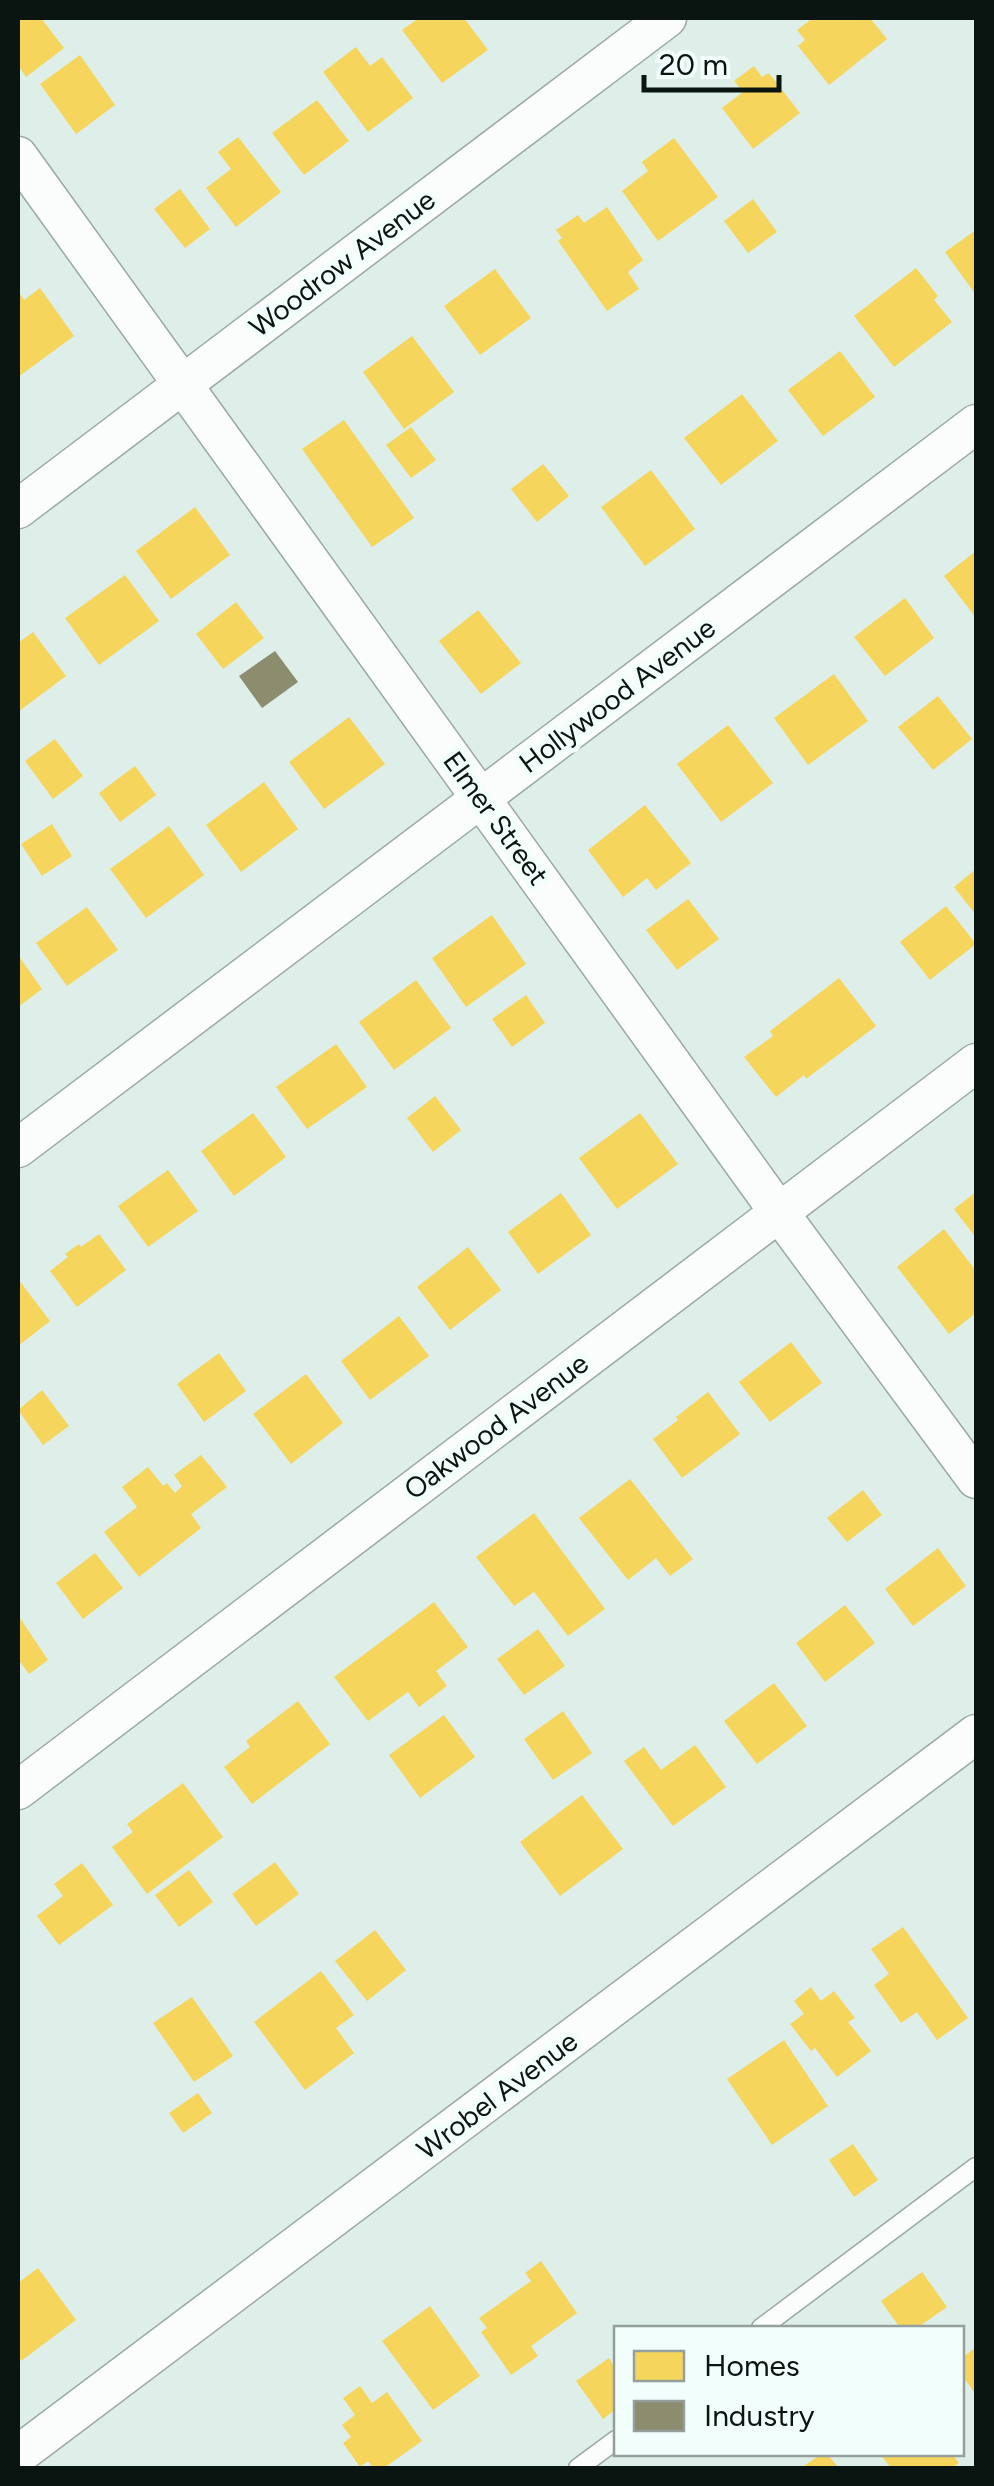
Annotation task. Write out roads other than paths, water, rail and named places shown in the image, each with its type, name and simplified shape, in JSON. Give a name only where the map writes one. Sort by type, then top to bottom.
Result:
[{"type":"street","name":"Woodrow Avenue","points":[[18,510],[666,18]]},
{"type":"street","name":"Elmer Street","points":[[18,156],[778,1211],[976,1478]]},
{"type":"street","name":"Hollywood Avenue","points":[[18,1148],[976,424]]},
{"type":"street","name":"Oakwood Avenue","points":[[18,1790],[976,1063]]},
{"type":"street","name":"Wrobel Avenue","points":[[18,2455],[976,1734]]},
{"type":"lane","points":[[764,2326],[976,2167]]},
{"type":"lane","points":[[578,2468],[614,2441]]}]
